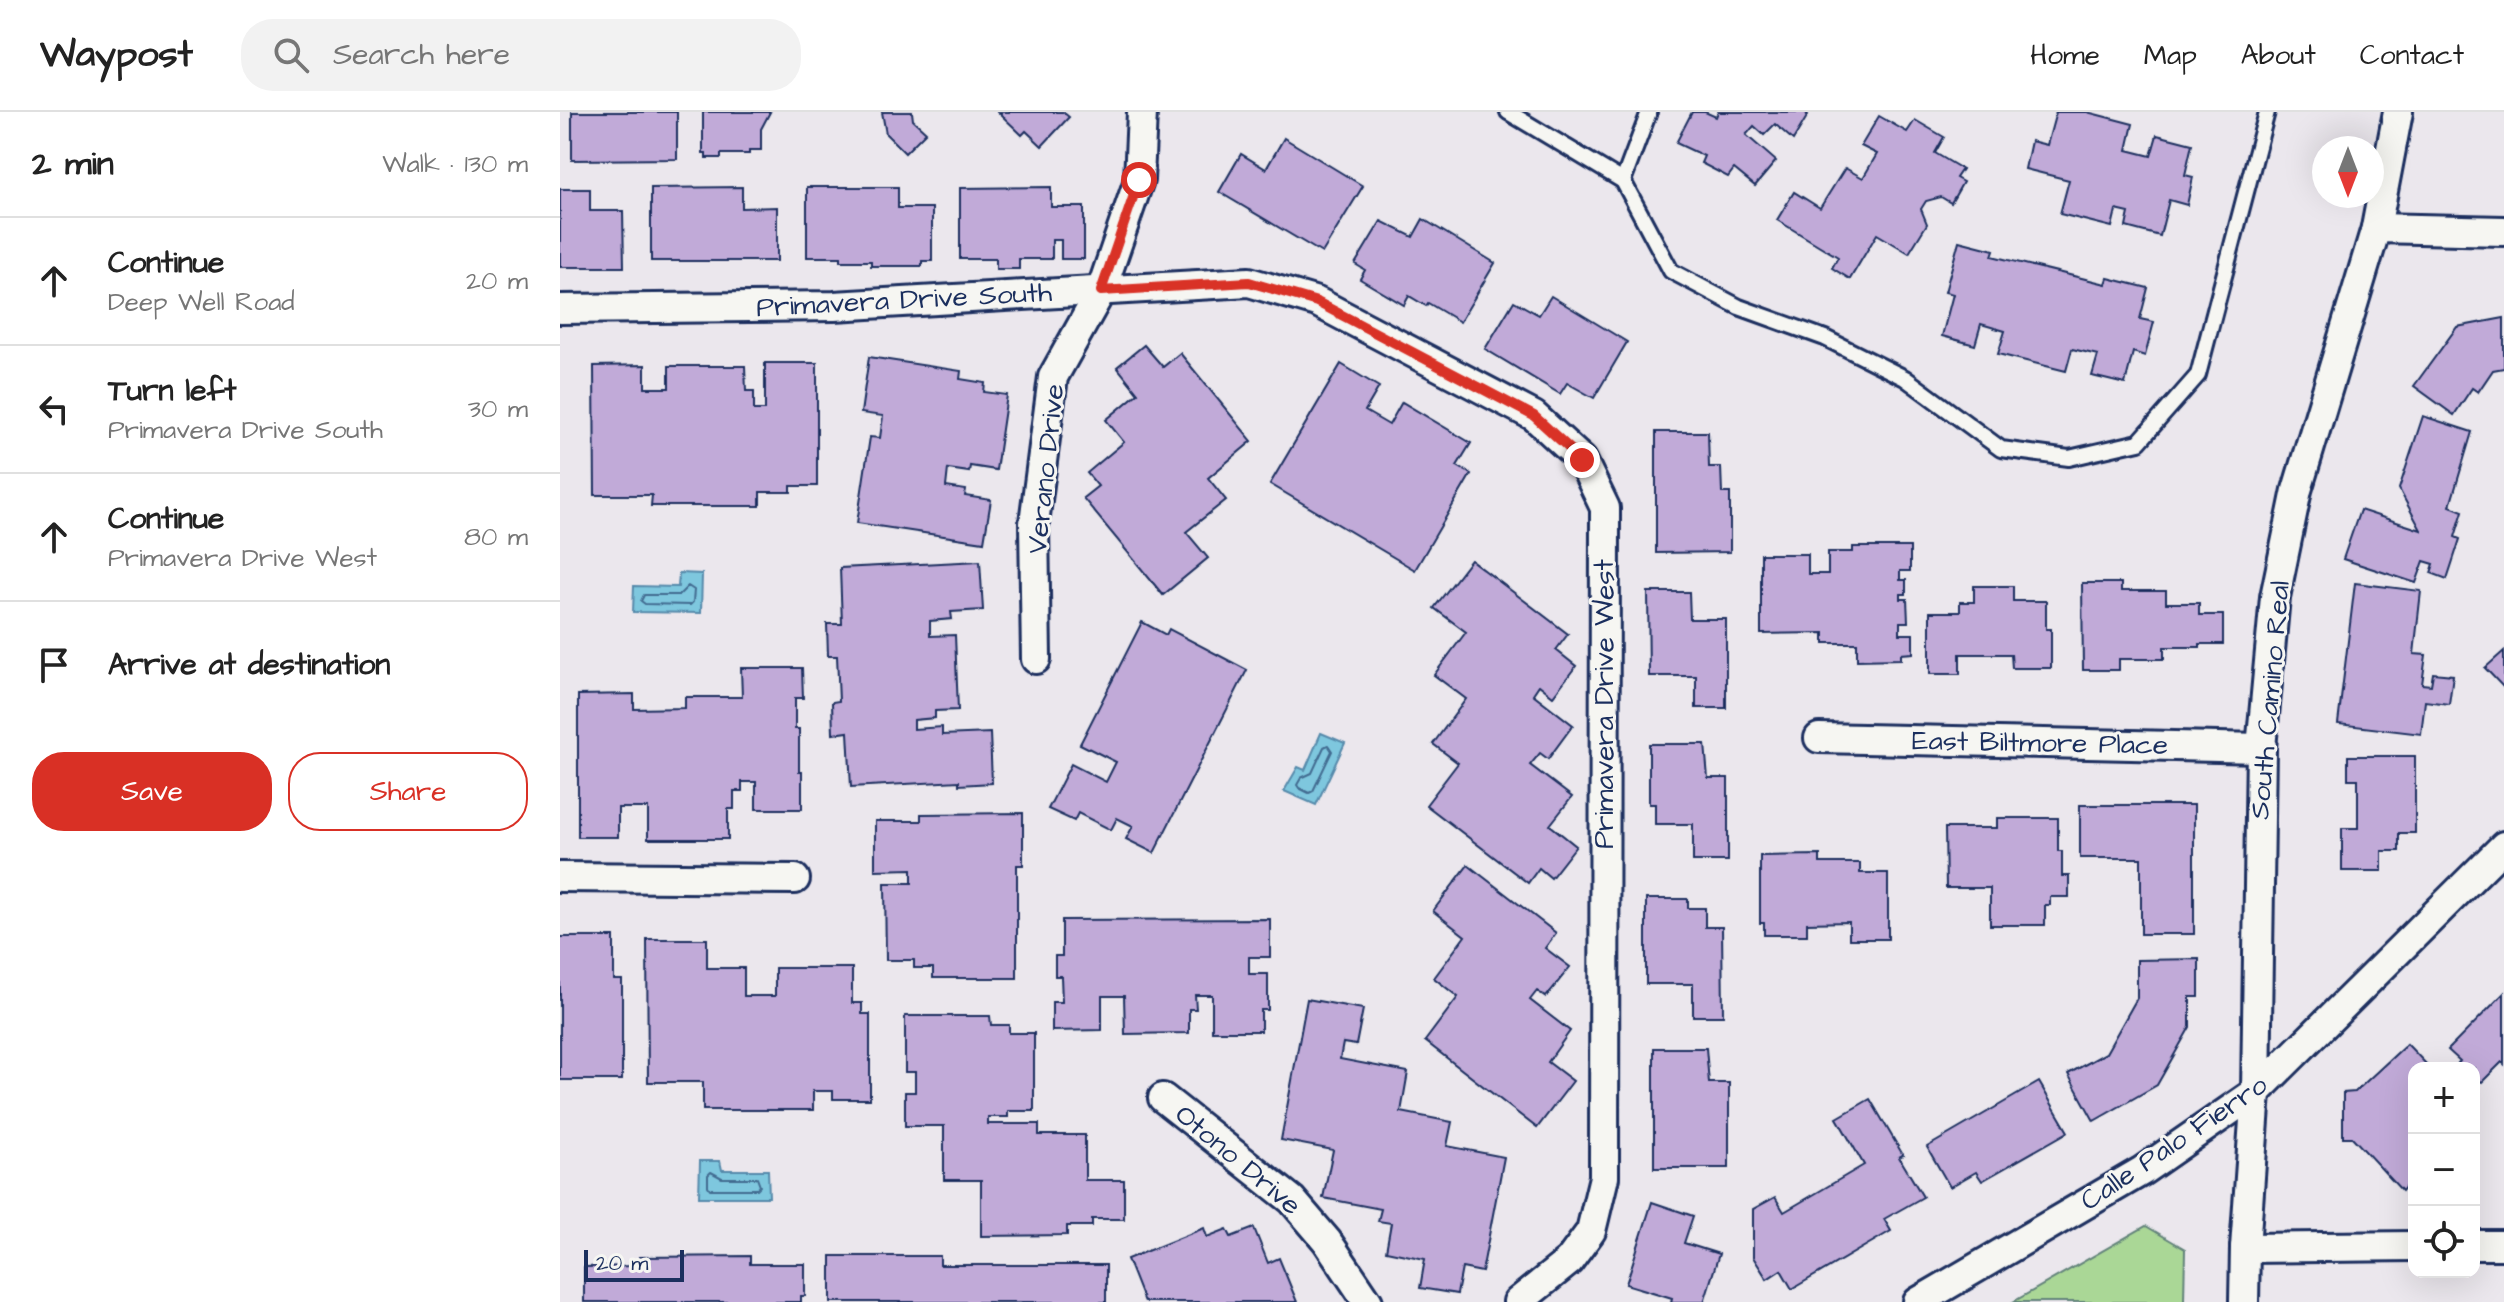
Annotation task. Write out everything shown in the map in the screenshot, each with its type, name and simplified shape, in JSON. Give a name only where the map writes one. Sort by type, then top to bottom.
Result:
[{"type":"street","name":"Verano Drive","points":[[1036,659],[1034,523],[1053,377],[1101,291],[1139,180],[1142,112]]},
{"type":"street","name":"South Camino Real","points":[[2244,1302],[2256,1092],[2261,748],[2275,597],[2297,490],[2376,228],[2398,112]]},
{"type":"street","points":[[2376,228],[2504,231]]},
{"type":"street","name":"Primavera Drive South","points":[[560,309],[834,306],[1249,282]]},
{"type":"street","name":"Primavera Drive West","points":[[1249,282],[1317,302],[1534,416],[1582,460],[1605,508],[1604,1177],[1591,1231],[1569,1261],[1518,1302]]},
{"type":"street","name":"East Biltmore Place","points":[[1819,738],[2261,748]]},
{"type":"street","name":"Calle Palo Fierro","points":[[1918,1302],[2142,1171],[2256,1092],[2504,846]]},
{"type":"street","points":[[560,877],[795,879]]},
{"type":"street","name":"Otono Drive","points":[[1163,1098],[1292,1200],[1327,1241],[1368,1302]]},
{"type":"street","points":[[2480,1245],[2504,1245]]},
{"type":"street","points":[[2245,1248],[2408,1246]]},
{"type":"lane","points":[[1508,112],[1623,181],[1671,271],[1739,307],[1825,338],[1905,378],[2001,449],[2069,458],[2139,442],[2198,375],[2267,112]]},
{"type":"lane","points":[[1623,181],[1649,112]]},
{"type":"green space","points":[[2146,1226],[2185,1249],[2184,1302],[2013,1302]]},
{"type":"water","points":[[679,573],[702,574],[701,613],[633,612],[634,586],[678,587]]},
{"type":"water","points":[[1321,733],[1345,743],[1316,805],[1284,791],[1298,767],[1305,770]]},
{"type":"water","points":[[700,1161],[720,1161],[722,1170],[768,1170],[769,1197],[699,1197]]},
{"type":"building","points":[[572,112],[677,112],[677,159],[572,160]]},
{"type":"building","points":[[703,112],[770,112],[761,129],[761,150],[706,158],[706,153],[703,153]]},
{"type":"building","points":[[882,112],[912,112],[913,120],[926,132],[905,153],[886,134]]},
{"type":"building","points":[[998,112],[1063,112],[1069,117],[1042,146],[1026,131],[1022,135]]},
{"type":"building","points":[[1692,112],[1705,112],[1716,117],[1718,112],[1805,112],[1808,115],[1793,140],[1775,124],[1764,135],[1754,126],[1746,135],[1776,161],[1755,186],[1734,169],[1728,177],[1701,163],[1704,156],[1676,143]]},
{"type":"building","points":[[2056,112],[2087,112],[2133,124],[2127,150],[2151,156],[2157,135],[2192,144],[2185,175],[2193,177],[2187,205],[2169,200],[2160,236],[2126,227],[2129,213],[2116,210],[2112,227],[2060,214],[2069,180],[2025,169],[2031,141],[2047,145]]},
{"type":"building","points":[[1879,116],[1907,132],[1915,120],[1944,137],[1935,153],[1962,169],[1956,178],[1963,182],[1951,203],[1941,197],[1926,201],[1921,209],[1927,224],[1909,253],[1877,234],[1850,279],[1832,268],[1838,257],[1777,220],[1794,192],[1820,208],[1845,168],[1863,178],[1877,154],[1861,146]]},
{"type":"building","points":[[1284,138],[1363,186],[1322,253],[1219,192],[1241,154],[1266,169]]},
{"type":"building","points":[[742,187],[742,208],[777,207],[777,261],[651,261],[651,188]]},
{"type":"building","points":[[807,187],[898,187],[898,208],[932,208],[932,261],[922,261],[922,266],[871,266],[871,261],[807,257]]},
{"type":"building","points":[[1051,187],[1051,207],[1084,207],[1084,259],[1061,259],[1061,240],[1052,240],[1052,259],[1019,259],[1019,269],[996,269],[996,259],[960,259],[960,188]]},
{"type":"building","points":[[560,189],[590,189],[590,211],[623,211],[624,267],[560,267]]},
{"type":"building","points":[[1423,219],[1495,263],[1460,322],[1409,296],[1404,305],[1360,279],[1365,270],[1355,264],[1381,221],[1413,237]]},
{"type":"building","points":[[1959,241],[1994,250],[1992,256],[2106,284],[2108,278],[2148,288],[2140,319],[2154,322],[2145,356],[2133,352],[2125,384],[2092,376],[2098,355],[2072,349],[2066,371],[1998,354],[2005,331],[1981,324],[1975,345],[1942,336],[1953,294],[1945,292]]},
{"type":"building","points":[[1551,296],[1627,342],[1594,398],[1567,383],[1560,394],[1485,349],[1514,301],[1539,315]]},
{"type":"building","points":[[2504,318],[2504,368],[2493,370],[2478,392],[2472,388],[2454,415],[2414,386],[2457,327]]},
{"type":"building","points":[[1144,345],[1163,367],[1180,353],[1252,441],[1208,478],[1226,500],[1186,532],[1208,558],[1163,595],[1083,498],[1098,486],[1087,473],[1124,442],[1106,420],[1138,393],[1117,367]]},
{"type":"building","points":[[869,357],[961,371],[960,379],[985,383],[984,392],[1007,395],[996,470],[970,466],[969,472],[948,469],[946,487],[966,490],[965,496],[991,500],[984,542],[857,523],[870,437],[880,438],[883,416],[861,413]]},
{"type":"building","points":[[765,363],[817,363],[817,486],[791,486],[791,492],[760,492],[760,506],[651,506],[652,495],[595,495],[594,366],[645,365],[645,388],[669,388],[669,366],[745,366],[746,391],[754,391],[754,410],[765,410]]},
{"type":"building","points":[[1341,364],[1379,387],[1365,411],[1389,425],[1402,402],[1471,443],[1457,466],[1471,474],[1415,570],[1270,484]]},
{"type":"building","points":[[2423,416],[2472,432],[2450,506],[2463,511],[2455,537],[2460,539],[2447,579],[2431,573],[2434,564],[2424,561],[2416,583],[2343,559],[2360,510],[2421,530],[2399,489]]},
{"type":"building","points":[[1656,432],[1708,432],[1709,467],[1721,467],[1722,493],[1730,493],[1730,552],[1656,553]]},
{"type":"building","points":[[1853,547],[1910,547],[1910,571],[1900,571],[1900,580],[1906,580],[1906,594],[1901,594],[1901,599],[1907,599],[1908,622],[1900,622],[1900,634],[1913,634],[1913,653],[1901,654],[1901,659],[1857,660],[1857,643],[1824,643],[1824,633],[1761,634],[1761,554],[1808,554],[1808,574],[1828,574],[1828,552],[1853,552]]},
{"type":"building","points":[[1471,560],[1568,634],[1556,650],[1576,666],[1553,696],[1539,685],[1533,694],[1573,725],[1548,759],[1540,753],[1530,765],[1572,797],[1550,825],[1576,846],[1551,878],[1539,868],[1528,883],[1426,805],[1458,763],[1433,744],[1466,699],[1434,675],[1466,632],[1434,608]]},
{"type":"building","points":[[980,561],[983,610],[951,612],[952,619],[930,621],[930,636],[955,635],[958,710],[935,711],[935,718],[914,720],[914,729],[942,727],[942,735],[990,733],[992,783],[959,785],[959,781],[851,787],[848,732],[833,734],[832,702],[839,701],[837,656],[828,656],[827,624],[842,624],[840,568]]},
{"type":"building","points":[[2082,583],[2121,583],[2121,591],[2166,591],[2166,603],[2199,603],[2199,615],[2223,615],[2223,644],[2164,647],[2164,659],[2119,659],[2119,670],[2083,670]]},
{"type":"building","points":[[2355,583],[2421,591],[2414,654],[2426,655],[2422,684],[2431,685],[2433,673],[2453,675],[2449,704],[2425,701],[2421,734],[2338,724]]},
{"type":"building","points":[[1974,586],[2013,586],[2013,601],[2046,601],[2046,629],[2051,629],[2051,668],[2012,668],[2011,654],[1960,654],[1960,674],[1930,674],[1930,612],[1960,612],[1960,602],[1974,602]]},
{"type":"building","points":[[1648,592],[1689,592],[1690,619],[1726,619],[1726,708],[1696,708],[1696,676],[1649,676]]},
{"type":"building","points":[[1142,622],[1166,635],[1169,629],[1247,670],[1154,853],[1126,839],[1133,826],[1117,818],[1111,830],[1078,813],[1074,821],[1048,809],[1071,764],[1106,782],[1116,762],[1080,744]]},
{"type":"building","points":[[2504,651],[2504,688],[2485,668]]},
{"type":"building","points":[[741,668],[802,668],[803,698],[795,698],[795,729],[799,729],[802,809],[756,809],[756,782],[742,782],[742,791],[734,791],[734,809],[728,809],[728,839],[648,839],[648,808],[618,808],[618,837],[578,837],[578,695],[634,694],[634,709],[685,708],[685,697],[742,697]]},
{"type":"building","points":[[1649,744],[1705,744],[1708,778],[1728,778],[1728,861],[1693,861],[1693,824],[1655,824],[1655,804],[1649,804]]},
{"type":"building","points":[[2348,756],[2415,756],[2415,833],[2399,833],[2399,851],[2382,851],[2382,871],[2342,871],[2342,828],[2358,828],[2358,779],[2348,779]]},
{"type":"building","points":[[2080,805],[2194,805],[2194,934],[2141,934],[2141,858],[2080,858]]},
{"type":"building","points":[[1023,813],[1023,865],[1017,865],[1017,978],[933,978],[933,968],[914,968],[914,960],[886,960],[885,883],[912,883],[912,869],[875,870],[875,821],[921,821],[921,814]]},
{"type":"building","points":[[1997,818],[2058,818],[2058,851],[2062,851],[2062,876],[2069,876],[2069,897],[2050,897],[2050,905],[2045,905],[2045,925],[1990,925],[1990,888],[1946,888],[1945,828],[1997,828]]},
{"type":"building","points":[[1820,855],[1820,863],[1860,863],[1860,873],[1888,873],[1888,939],[1849,939],[1849,922],[1807,923],[1807,935],[1764,935],[1764,923],[1760,923],[1760,856]]},
{"type":"building","points":[[1468,865],[1556,933],[1545,948],[1570,967],[1546,997],[1537,991],[1530,1000],[1570,1031],[1548,1062],[1573,1081],[1537,1128],[1425,1041],[1458,997],[1434,978],[1465,936],[1433,911]]},
{"type":"building","points":[[1646,899],[1688,899],[1688,908],[1705,908],[1705,927],[1722,927],[1723,1016],[1693,1016],[1693,984],[1646,984]]},
{"type":"building","points":[[1270,919],[1270,957],[1249,957],[1249,974],[1268,974],[1268,1010],[1261,1010],[1261,1031],[1212,1031],[1212,995],[1195,995],[1196,1009],[1189,1009],[1189,1033],[1125,1034],[1124,996],[1102,996],[1102,1030],[1052,1031],[1052,1002],[1062,1002],[1061,976],[1055,976],[1055,956],[1062,956],[1062,920]]},
{"type":"building","points":[[560,937],[614,937],[614,980],[622,980],[622,1080],[560,1080]]},
{"type":"building","points":[[647,939],[707,939],[707,968],[744,968],[744,996],[775,996],[775,968],[852,968],[852,1003],[862,1003],[862,1014],[870,1014],[870,1099],[833,1099],[833,1091],[813,1091],[813,1110],[703,1110],[703,1082],[648,1082]]},
{"type":"building","points":[[2199,959],[2199,997],[2190,997],[2190,1027],[2157,1085],[2094,1121],[2068,1074],[2106,1053],[2137,998],[2137,960]]},
{"type":"building","points":[[2504,993],[2504,1064],[2502,1062],[2482,1082],[2480,1062],[2459,1062],[2448,1050]]},
{"type":"building","points":[[1307,999],[1363,1009],[1356,1045],[1343,1043],[1340,1059],[1408,1072],[1401,1112],[1452,1122],[1447,1146],[1504,1157],[1482,1272],[1462,1268],[1457,1294],[1420,1288],[1425,1259],[1386,1251],[1391,1223],[1378,1221],[1381,1209],[1323,1198],[1333,1150],[1281,1140]]},
{"type":"building","points":[[905,1016],[990,1016],[991,1025],[1009,1025],[1009,1033],[1034,1033],[1034,1111],[1008,1111],[1008,1117],[988,1117],[988,1124],[1039,1124],[1039,1135],[1085,1135],[1085,1180],[1124,1180],[1124,1219],[1092,1219],[1092,1226],[1067,1226],[1067,1235],[981,1236],[981,1180],[944,1180],[944,1126],[905,1126],[905,1092],[915,1092],[915,1072],[905,1072]]},
{"type":"building","points":[[2407,1044],[2424,1062],[2408,1062],[2408,1188],[2406,1186],[2402,1191],[2352,1137],[2343,1137],[2343,1093],[2355,1092]]},
{"type":"building","points":[[1654,1048],[1706,1048],[1709,1083],[1729,1083],[1729,1168],[1654,1168]]},
{"type":"building","points":[[2039,1082],[2068,1132],[1982,1181],[1976,1172],[1950,1187],[1927,1147]]},
{"type":"building","points":[[1870,1099],[1923,1197],[1884,1219],[1891,1231],[1792,1289],[1781,1270],[1767,1279],[1753,1257],[1753,1209],[1775,1197],[1784,1212],[1864,1165],[1837,1118]]},
{"type":"building","points":[[1652,1202],[1693,1216],[1684,1243],[1719,1254],[1704,1302],[1671,1302],[1672,1298],[1626,1284]]},
{"type":"building","points":[[1204,1228],[1207,1237],[1227,1229],[1231,1237],[1254,1228],[1268,1263],[1279,1258],[1297,1302],[1144,1302],[1127,1259]]},
{"type":"building","points":[[750,1256],[750,1264],[805,1264],[805,1296],[801,1296],[801,1302],[584,1302],[584,1267],[639,1266],[639,1257]]},
{"type":"building","points":[[831,1256],[940,1256],[940,1265],[1106,1265],[1106,1302],[831,1302]]},
{"type":"route","points":[[1139,180],[1101,291],[1249,282],[1317,302],[1534,416],[1582,460]]}]
